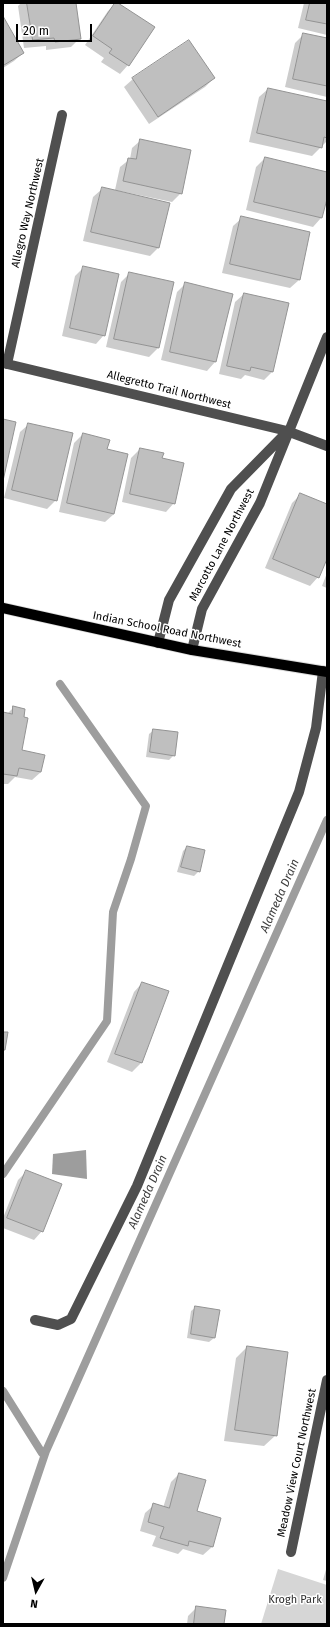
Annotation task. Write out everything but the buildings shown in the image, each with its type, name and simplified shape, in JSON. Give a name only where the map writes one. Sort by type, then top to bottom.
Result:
[{"type":"main road","name":"Indian School Road Northwest","points":[[3,608],[192,650],[325,671]]},
{"type":"street","name":"Allegro Way Northwest","points":[[5,363],[62,115]]},
{"type":"street","name":"Marcotto Lane Northwest","points":[[192,650],[202,609],[260,503],[327,337]]},
{"type":"street","name":"Allegretto Trail Northwest","points":[[5,363],[288,431],[327,446]]},
{"type":"street","name":"Marcotto Lane Northwest","points":[[158,643],[169,600],[231,489],[288,431]]},
{"type":"street","points":[[35,1320],[58,1325],[71,1319],[137,1186],[299,792],[316,728],[325,671]]},
{"type":"street","name":"Meadow View Court Northwest","points":[[291,1552],[327,1380]]},
{"type":"green space","name":"Krogh Park","points":[[278,1569],[327,1585],[327,1624],[261,1624]]},
{"type":"shaded area","points":[[86,1150],[87,1179],[52,1174],[53,1154]]},
{"type":"waterway","points":[[3,1174],[107,1021],[113,912],[131,859],[146,806],[60,684]]},
{"type":"waterway","name":"Alameda Drain","points":[[3,1578],[46,1451],[327,820]]},
{"type":"waterway","points":[[3,1391],[42,1453]]}]
